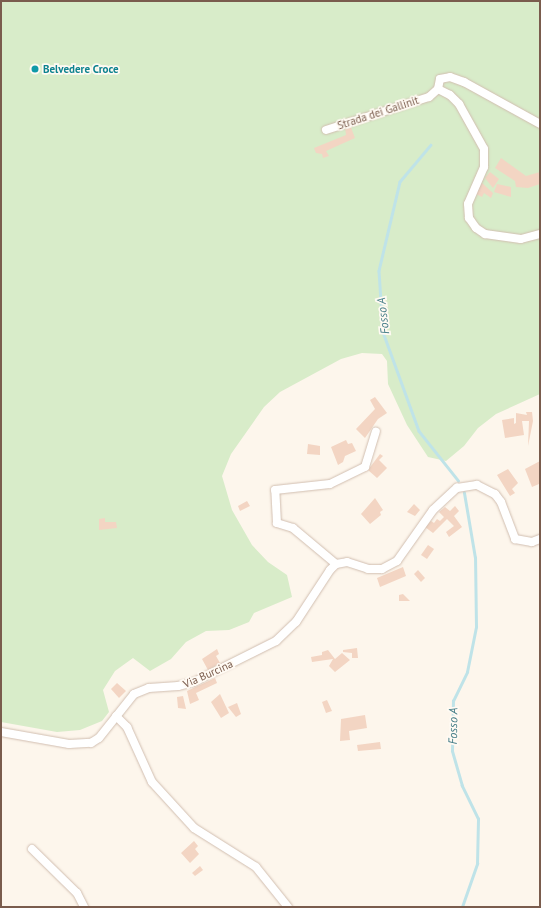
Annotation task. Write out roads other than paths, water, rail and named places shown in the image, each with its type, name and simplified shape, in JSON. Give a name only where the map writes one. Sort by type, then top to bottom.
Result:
[{"type":"street","name":"Strada dei Gallinit","points":[[326,130],[429,97],[438,89],[440,79],[450,77],[464,82],[540,124]]},
{"type":"street","points":[[438,89],[450,95],[459,104],[484,149],[484,167],[468,204],[469,218],[476,228],[485,234],[506,238],[521,239],[540,234]]},
{"type":"street","points":[[376,432],[365,467],[330,484],[275,490],[277,523],[293,528],[336,564],[347,562],[368,569],[388,567],[404,553],[441,501],[457,488],[467,484],[477,485],[495,494],[503,506],[515,539],[532,542],[540,539]]},
{"type":"street","name":"Via Burcina","points":[[1,732],[69,744],[91,743],[105,733],[128,699],[140,691],[178,686],[194,682],[276,642],[288,631],[336,564]]},
{"type":"street","points":[[116,716],[127,727],[152,782],[194,828],[256,867],[288,907]]},
{"type":"street","points":[[32,849],[77,893],[84,907]]},
{"type":"waterway","name":"Fosso A","points":[[431,145],[400,182],[379,271],[383,332],[419,431],[458,480]]},
{"type":"waterway","name":"Fosso A","points":[[462,907],[477,864],[478,819],[462,786],[452,751],[453,701],[467,672],[476,627],[475,558],[464,493]]},
{"type":"place","name":"Belvedere Croce","points":[[35,69]]}]
